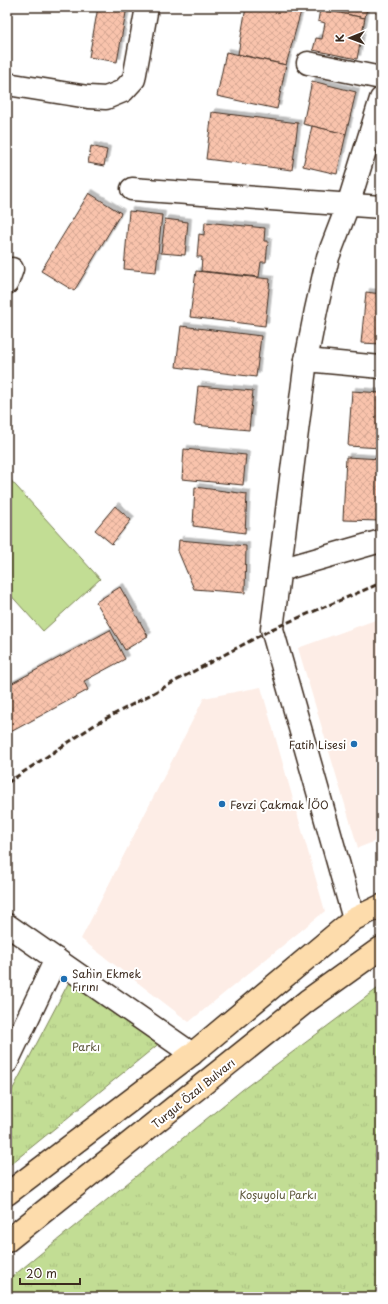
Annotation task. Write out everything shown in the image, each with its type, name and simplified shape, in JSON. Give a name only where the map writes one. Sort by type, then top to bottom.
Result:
[{"type":"main road","points":[[7,1194],[192,1054],[354,919],[381,906]]},
{"type":"main road","name":"Turgut Özal Bulvarı","points":[[7,1241],[307,1002],[381,948]]},
{"type":"street","points":[[7,84],[88,97],[106,98],[123,91],[134,79],[147,7]]},
{"type":"street","points":[[308,63],[381,78]]},
{"type":"street","points":[[354,919],[272,629],[306,360],[328,257],[348,205],[381,99]]},
{"type":"street","points":[[132,189],[381,207]]},
{"type":"street","points":[[306,360],[381,366]]},
{"type":"street","points":[[280,570],[381,541]]},
{"type":"street","points":[[11,934],[56,959],[192,1054]]},
{"type":"street","points":[[7,1062],[56,959]]},
{"type":"shaded area","name":"Fatih Lisesi","points":[[381,618],[381,839],[358,848],[298,648]]},
{"type":"shaded area","name":"Fevzi Çakmak İÖO","points":[[261,687],[325,911],[189,1022],[81,939],[204,698]]},
{"type":"green space","points":[[7,476],[100,579],[43,631],[7,591]]},
{"type":"green space","name":"Parkı","points":[[69,982],[161,1042],[7,1167],[7,1100]]},
{"type":"green space","name":"Koşuyolu Parkı","points":[[381,986],[381,1297],[7,1297],[7,1281],[242,1090]]},
{"type":"building","points":[[98,7],[127,7],[117,62],[89,57]]},
{"type":"building","points":[[246,7],[280,7],[301,11],[286,65],[238,54]]},
{"type":"building","points":[[332,7],[367,7],[365,18],[331,11]]},
{"type":"building","points":[[320,9],[365,18],[357,59],[313,50],[316,38],[322,39],[325,23],[318,21]]},
{"type":"building","points":[[226,52],[286,65],[277,109],[217,96]]},
{"type":"building","points":[[312,81],[356,92],[346,134],[303,124]]},
{"type":"building","points":[[212,112],[298,123],[292,170],[206,159]]},
{"type":"building","points":[[312,126],[346,134],[337,174],[303,166]]},
{"type":"building","points":[[91,146],[107,150],[104,166],[88,163]]},
{"type":"building","points":[[89,193],[121,213],[74,291],[41,271]]},
{"type":"building","points":[[129,211],[162,215],[156,272],[124,269]]},
{"type":"building","points":[[165,219],[188,222],[185,255],[161,253]]},
{"type":"building","points":[[205,222],[265,228],[264,241],[268,241],[266,262],[261,262],[259,277],[201,271],[202,257],[197,257],[199,234],[204,235]]},
{"type":"building","points":[[196,271],[270,279],[265,326],[190,317]]},
{"type":"building","points":[[366,292],[381,294],[381,344],[361,343]]},
{"type":"building","points":[[181,326],[261,336],[256,377],[176,367]]},
{"type":"building","points":[[198,386],[253,391],[249,430],[194,425]]},
{"type":"building","points":[[352,391],[381,393],[381,448],[348,446]]},
{"type":"building","points":[[184,449],[246,455],[243,485],[182,479]]},
{"type":"building","points":[[346,457],[381,459],[381,521],[343,520]]},
{"type":"building","points":[[195,487],[247,494],[245,533],[193,526]]},
{"type":"building","points":[[115,506],[131,520],[112,544],[95,530]]},
{"type":"building","points":[[179,540],[246,546],[245,593],[194,589],[178,551]]},
{"type":"building","points":[[120,587],[148,636],[125,650],[96,602]]},
{"type":"building","points":[[110,630],[125,659],[84,681],[88,690],[7,734],[7,686]]},
{"type":"railway","points":[[7,783],[96,724],[272,629],[381,583]]},
{"type":"place","name":"Fatih Lisesi","points":[[354,744]]},
{"type":"place","name":"Fevzi Çakmak İÖO","points":[[222,804]]},
{"type":"place","name":"Sahin Ekmek Fırını","points":[[64,979]]}]
